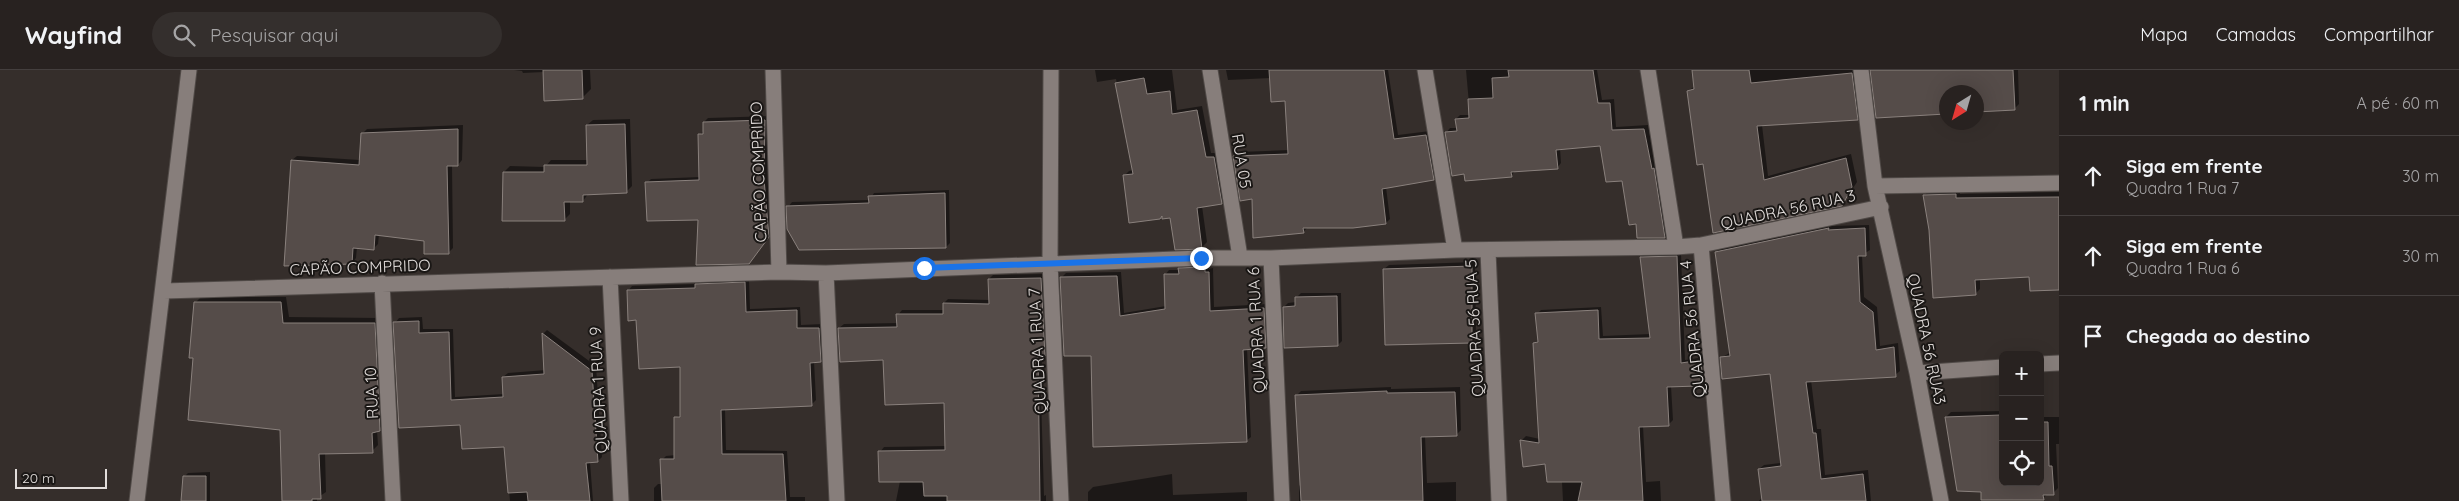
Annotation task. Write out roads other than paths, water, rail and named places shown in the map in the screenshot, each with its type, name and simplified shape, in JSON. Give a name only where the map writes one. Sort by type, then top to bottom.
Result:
[{"type":"street","points":[[138,501],[189,70]]},
{"type":"street","name":"CAPÃO COMPRIDO","points":[[773,70],[779,272]]},
{"type":"street","name":"QUADRA 1 RUA 7","points":[[1051,70],[1050,263],[1061,501]]},
{"type":"street","name":"RUA 05","points":[[1210,70],[1240,257]]},
{"type":"street","points":[[1425,70],[1455,250]]},
{"type":"street","points":[[1648,70],[1676,248]]},
{"type":"street","name":"QUADRA 56 RUA3","points":[[1861,70],[1875,186],[1917,373],[1941,501]]},
{"type":"street","points":[[1875,186],[2059,183]]},
{"type":"street","name":"QUADRA 56 RUA 3","points":[[1701,245],[1881,207]]},
{"type":"street","name":"QUADRA 56 RUA 4","points":[[1488,251],[1676,248],[1701,245],[1723,501]]},
{"type":"street","name":"QUADRA 56 RUA 5","points":[[1271,258],[1455,250],[1488,251],[1499,501]]},
{"type":"street","name":"QUADRA 1 RUA 6","points":[[1050,263],[1240,257],[1271,258],[1282,501]]},
{"type":"street","points":[[837,501],[826,273],[1050,263]]},
{"type":"street","name":"CAPÃO COMPRIDO","points":[[164,291],[779,272],[826,273]]},
{"type":"street","name":"QUADRA 1 RUA 9","points":[[610,277],[621,501]]},
{"type":"street","name":"RUA 10","points":[[382,283],[394,501]]},
{"type":"street","points":[[2044,364],[2059,363]]},
{"type":"street","points":[[1917,373],[1999,367]]}]
